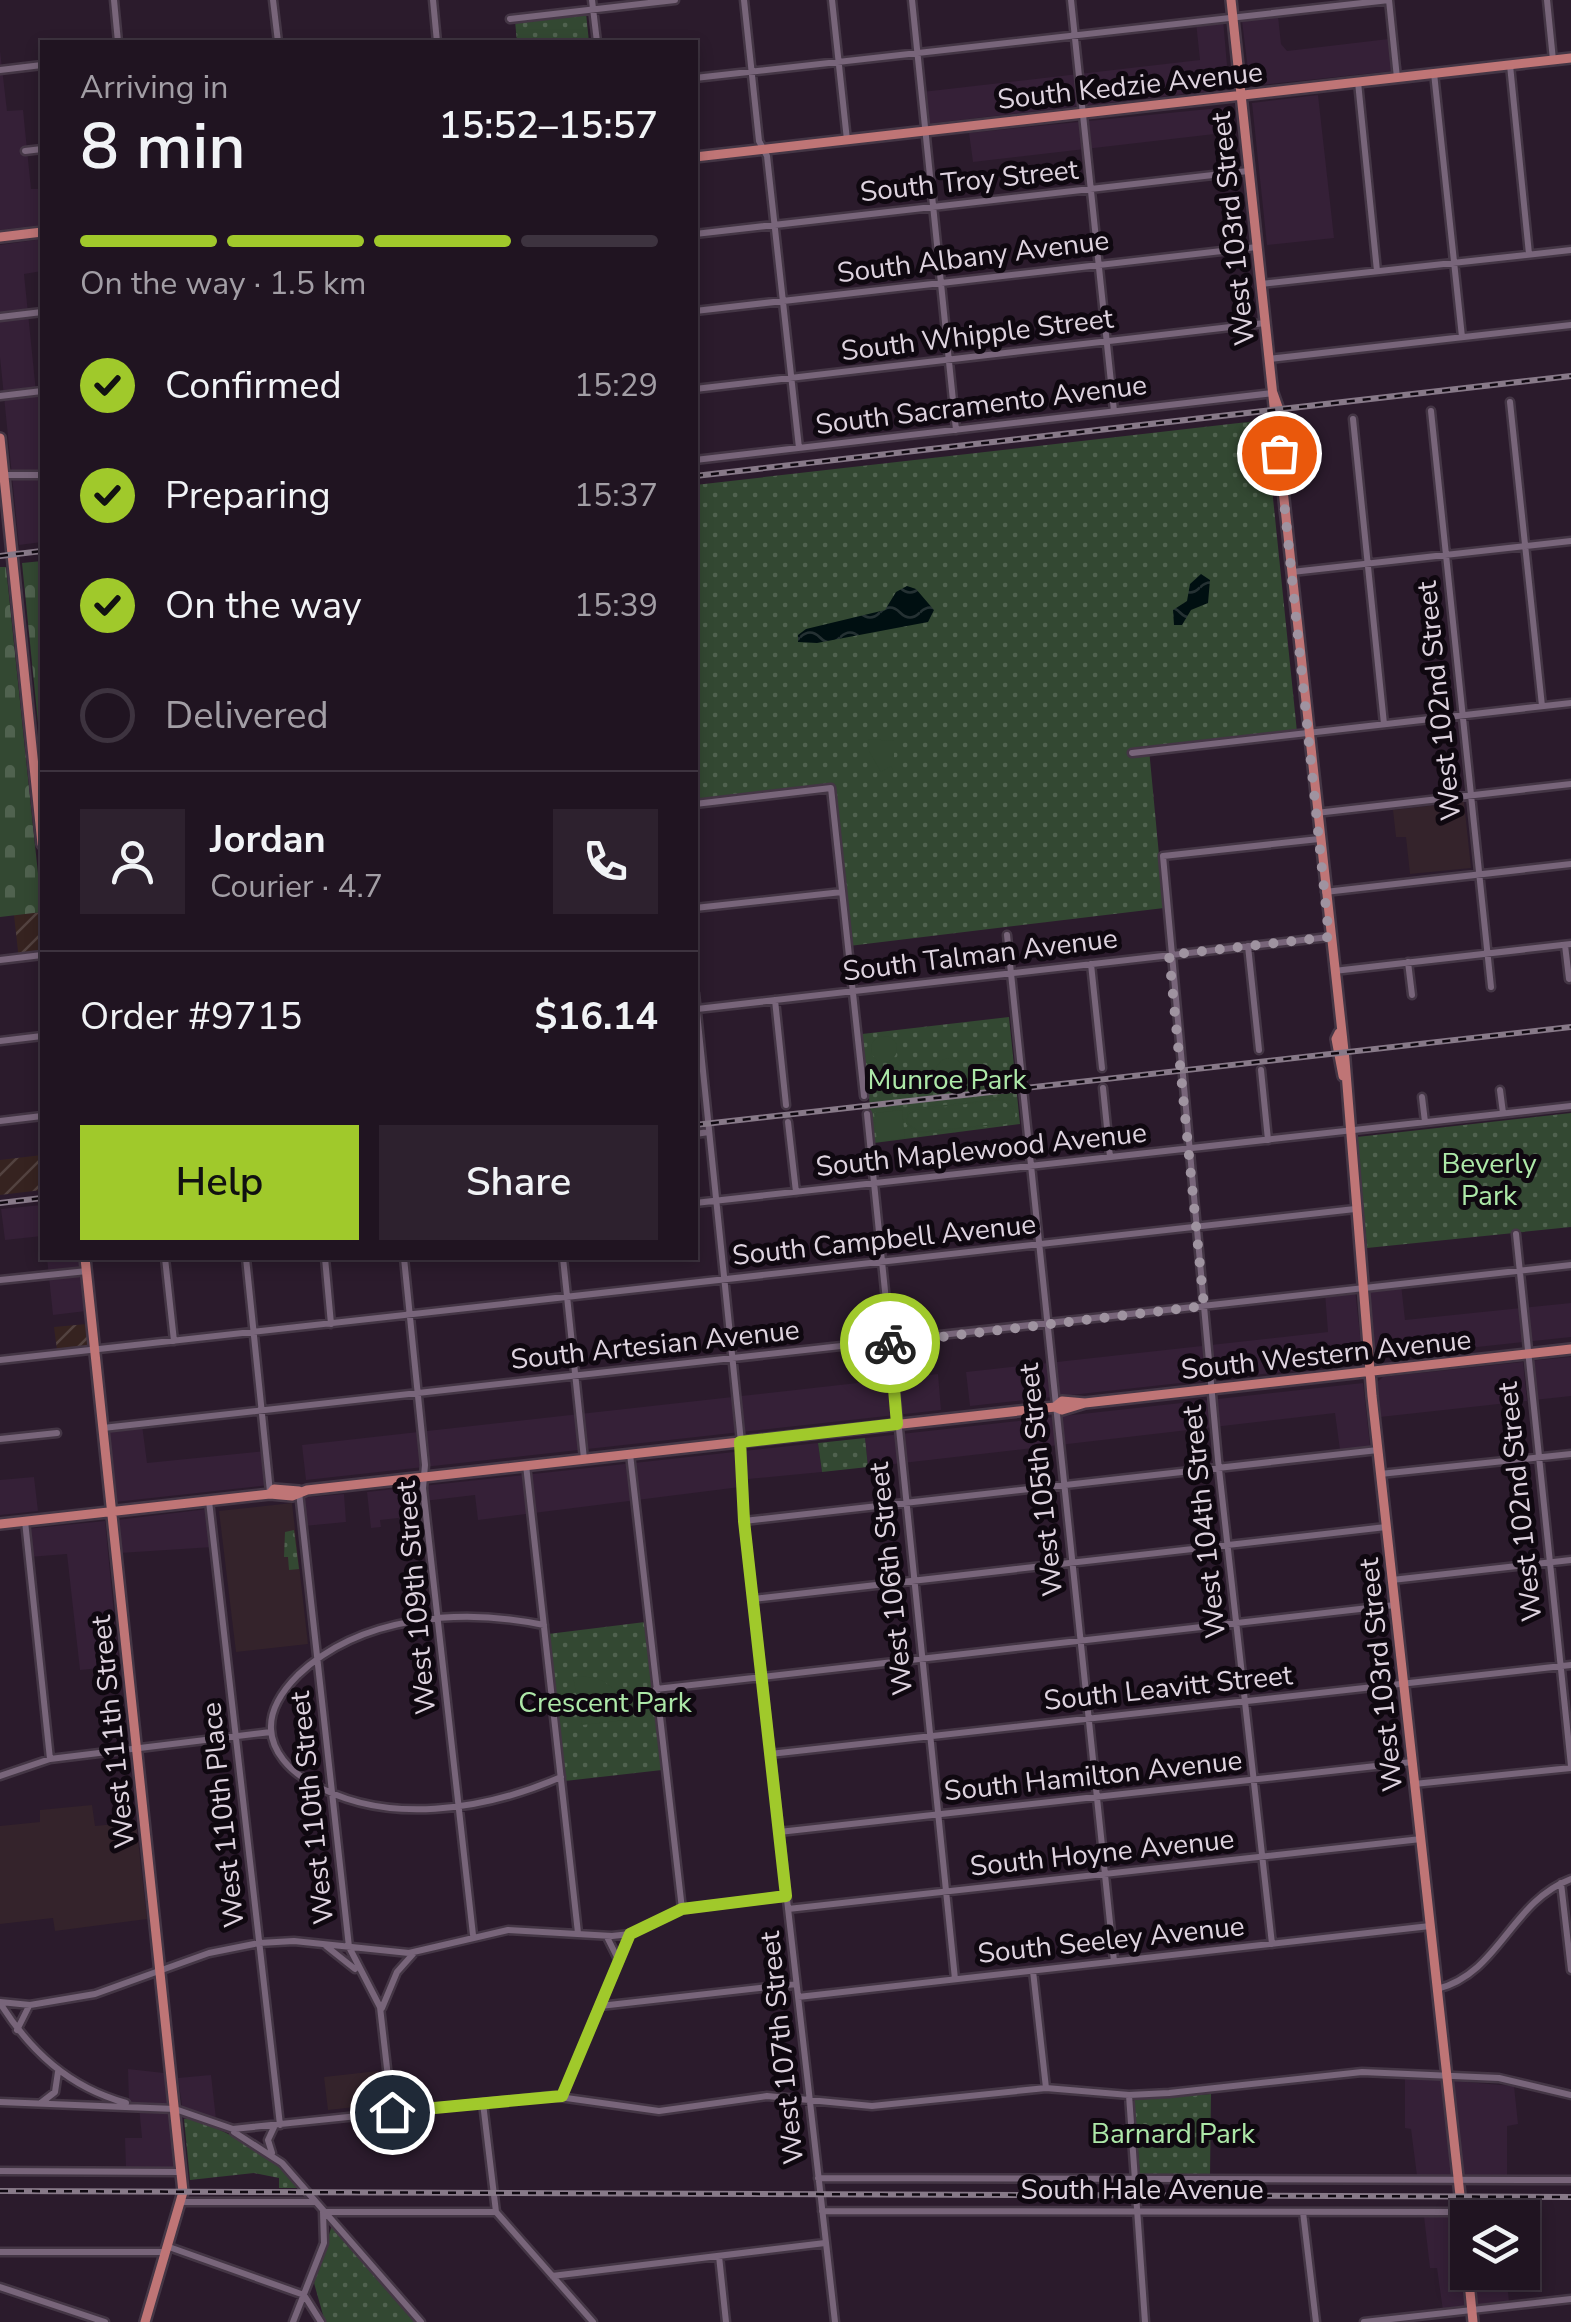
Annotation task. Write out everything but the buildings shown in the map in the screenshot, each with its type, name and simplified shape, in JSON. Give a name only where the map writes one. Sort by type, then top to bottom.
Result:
[{"type":"main road","name":"West 103rd Street","points":[[1230,0],[1269,359],[1278,410],[1279,453],[1324,892],[1345,1060],[1343,1076],[1380,1474],[1460,2200]]},
{"type":"main road","name":"South Kedzie Avenue","points":[[698,157],[1571,58]]},
{"type":"main road","points":[[0,237],[40,232]]},
{"type":"main road","points":[[0,438],[6,542],[40,827]]},
{"type":"main road","name":"West 111th Street","points":[[85,1260],[182,2172],[183,2202],[144,2322]]},
{"type":"main road","name":"South Western Avenue","points":[[0,1524],[270,1494],[275,1498],[299,1490],[1054,1407],[1062,1410],[1086,1403],[1571,1350]]},
{"type":"main road","name":"West 103rd Street","points":[[1470,2290],[1473,2316]]},
{"type":"street","points":[[114,0],[118,40]]},
{"type":"street","points":[[274,0],[278,40]]},
{"type":"street","points":[[432,0],[437,40]]},
{"type":"street","points":[[592,0],[596,40]]},
{"type":"street","points":[[510,19],[675,0]]},
{"type":"street","points":[[744,0],[800,448]]},
{"type":"street","points":[[832,0],[846,140]]},
{"type":"street","points":[[912,0],[956,430]]},
{"type":"street","points":[[1071,0],[1114,412]]},
{"type":"street","points":[[698,78],[1389,0],[1397,78]]},
{"type":"street","points":[[1547,0],[1553,60]]},
{"type":"street","points":[[0,70],[40,65]]},
{"type":"street","points":[[1510,65],[1529,254]]},
{"type":"street","points":[[1434,73],[1462,337]]},
{"type":"street","points":[[1358,82],[1377,271]]},
{"type":"street","points":[[25,150],[40,149]]},
{"type":"street","name":"South Troy Street","points":[[698,234],[1248,171]]},
{"type":"street","name":"South Albany Avenue","points":[[698,310],[1256,247]]},
{"type":"street","points":[[1261,284],[1571,250]]},
{"type":"street","points":[[0,316],[40,312]]},
{"type":"street","name":"South Whipple Street","points":[[698,389],[1265,324]]},
{"type":"street","points":[[1269,359],[1571,325]]},
{"type":"street","points":[[0,396],[40,391]]},
{"type":"street","name":"South Sacramento Avenue","points":[[698,460],[1273,393]]},
{"type":"street","points":[[1510,402],[1542,706]]},
{"type":"street","name":"West 102nd Street","points":[[1431,411],[1490,987]]},
{"type":"street","points":[[1353,419],[1384,724]]},
{"type":"street","points":[[2,474],[40,475]]},
{"type":"street","points":[[1292,572],[1571,540]]},
{"type":"street","points":[[1132,753],[1571,703]]},
{"type":"street","points":[[1316,813],[1571,784]]},
{"type":"street","points":[[698,804],[831,788],[864,1096]]},
{"type":"street","name":"West 104th Street","points":[[1272,1944],[1218,1467],[1162,856],[1319,839]]},
{"type":"street","points":[[1324,892],[1571,864]]},
{"type":"street","points":[[698,908],[842,892]]},
{"type":"street","name":"West 105th Street","points":[[1008,934],[1070,1564],[1114,1961]]},
{"type":"street","name":"South Talman Avenue","points":[[698,1009],[1329,937]]},
{"type":"street","points":[[1333,971],[1568,945],[1569,979]]},
{"type":"street","points":[[1248,946],[1259,1050]]},
{"type":"street","points":[[0,960],[40,955]]},
{"type":"street","points":[[1408,962],[1412,996]]},
{"type":"street","points":[[1091,964],[1102,1068]]},
{"type":"street","points":[[775,1000],[786,1105]]},
{"type":"street","points":[[0,1041],[40,1036]]},
{"type":"street","name":"West 107th Street","points":[[698,1044],[732,1358],[744,1521],[834,2322]]},
{"type":"street","points":[[1260,1070],[1268,1140]]},
{"type":"street","points":[[1103,1088],[1110,1157]]},
{"type":"street","points":[[1500,1090],[1503,1114]]},
{"type":"street","points":[[1422,1097],[1424,1122]]},
{"type":"street","name":"South Maplewood Avenue","points":[[698,1203],[1571,1106]]},
{"type":"street","name":"West 106th Street","points":[[867,1114],[955,1979]]},
{"type":"street","points":[[0,1121],[40,1116]]},
{"type":"street","points":[[788,1122],[796,1192]]},
{"type":"street","points":[[698,1134],[709,1132]]},
{"type":"street","name":"South Campbell Avenue","points":[[0,1360],[1355,1209]]},
{"type":"street","name":"West 102nd Street","points":[[1516,1234],[1571,1767]]},
{"type":"street","points":[[166,1260],[174,1341]]},
{"type":"street","points":[[246,1260],[270,1494]]},
{"type":"street","points":[[325,1260],[332,1324]]},
{"type":"street","name":"West 109th Street","points":[[404,1260],[437,1618],[473,1935]]},
{"type":"street","points":[[564,1260],[584,1459]]},
{"type":"street","name":"South Artesian Avenue","points":[[103,1428],[1571,1265]]},
{"type":"street","points":[[0,1280],[86,1271]]},
{"type":"street","points":[[0,1439],[57,1432]]},
{"type":"street","points":[[744,1521],[1378,1450]]},
{"type":"street","points":[[630,1454],[682,1909]]},
{"type":"street","points":[[1380,1474],[1571,1454]]},
{"type":"street","points":[[526,1466],[578,1933]]},
{"type":"street","name":"West 110th Street","points":[[299,1490],[349,1947],[381,2013],[392,2112]]},
{"type":"street","name":"West 110th Place","points":[[209,1500],[277,2125],[268,2140],[272,2154]]},
{"type":"street","points":[[24,1521],[50,1759]]},
{"type":"street","points":[[753,1599],[1386,1526]]},
{"type":"street","points":[[1392,1580],[1571,1560]]},
{"type":"street","points":[[656,1689],[1394,1605]]},
{"type":"street","points":[[544,1625],[495,1617],[437,1618],[383,1629],[318,1658],[283,1693],[271,1732],[286,1764],[332,1794],[400,1808],[459,1806],[506,1797],[561,1777]]},
{"type":"street","name":"South Leavitt Street","points":[[770,1754],[1571,1665]]},
{"type":"street","points":[[0,1776],[50,1759],[271,1732]]},
{"type":"street","name":"South Hamilton Avenue","points":[[779,1832],[1412,1762]]},
{"type":"street","points":[[1414,1784],[1571,1767]]},
{"type":"street","name":"South Hoyne Avenue","points":[[788,1909],[1420,1840]]},
{"type":"street","points":[[1437,1989],[1468,1978],[1480,1969],[1520,1913],[1571,1880]]},
{"type":"street","points":[[1561,1883],[1571,1970]]},
{"type":"street","points":[[0,2003],[30,2006],[112,1990],[220,1950],[259,1942],[418,1952],[473,1935],[508,1930],[630,1934],[682,1909],[786,1896]]},
{"type":"street","name":"South Seeley Avenue","points":[[798,1997],[1430,1926]]},
{"type":"street","points":[[562,2096],[630,1934]]},
{"type":"street","points":[[606,1936],[619,1964]]},
{"type":"street","points":[[324,1944],[360,1973]]},
{"type":"street","points":[[381,2013],[398,1972],[418,1952]]},
{"type":"street","points":[[1033,1970],[1046,2088]]},
{"type":"street","points":[[600,2006],[796,1984]]},
{"type":"street","points":[[0,2003],[17,2030],[58,2071],[94,2092],[142,2106]]},
{"type":"street","points":[[17,2030],[20,2015],[30,2006]]},
{"type":"street","points":[[41,2103],[58,2088],[58,2071]]},
{"type":"street","points":[[226,2128],[562,2096],[659,2111],[756,2097],[887,2105],[1046,2088],[1129,2095],[1230,2088],[1324,2074],[1499,2078],[1571,2094]]},
{"type":"street","points":[[1129,2095],[1146,2322]]},
{"type":"street","points":[[0,2102],[175,2109],[226,2128],[272,2154],[421,2322]]},
{"type":"street","points":[[483,2103],[496,2212],[592,2322]]},
{"type":"street","points":[[0,2171],[182,2172]]},
{"type":"street","points":[[818,2178],[1571,2180]]},
{"type":"street","points":[[183,2202],[316,2202]]},
{"type":"street","name":"South Hale Avenue","points":[[822,2210],[1450,2212]]},
{"type":"street","points":[[323,2212],[496,2212]]},
{"type":"street","points":[[293,2322],[324,2243],[323,2212]]},
{"type":"street","points":[[1303,2212],[1316,2322]]},
{"type":"street","points":[[552,2276],[826,2243]]},
{"type":"street","points":[[0,2252],[168,2250],[304,2295],[319,2319]]},
{"type":"street","points":[[718,2256],[726,2322]]},
{"type":"street","points":[[0,2287],[105,2322]]},
{"type":"street","points":[[1364,2322],[1473,2316],[1571,2299]]},
{"type":"street","points":[[293,2322],[303,2314],[319,2319]]},
{"type":"shaded area","points":[[1278,16],[1281,44],[1287,51],[1397,38],[1402,70],[1250,86],[1242,21]]},
{"type":"shaded area","points":[[1223,19],[1229,89],[925,124],[922,92],[1200,60],[1196,22]]},
{"type":"shaded area","points":[[0,51],[7,111],[23,110],[31,189],[40,189],[40,225],[0,230]]},
{"type":"shaded area","points":[[1318,95],[1334,238],[1267,245],[1252,103]]},
{"type":"shaded area","points":[[1229,107],[1232,132],[973,162],[969,133]]},
{"type":"shaded area","points":[[40,239],[40,271],[24,274],[36,392],[40,392],[40,542],[19,545],[0,357],[0,245]]},
{"type":"shaded area","points":[[1464,802],[1471,868],[1410,874],[1406,837],[1396,837],[1393,810]]},
{"type":"shaded area","points":[[40,912],[40,958],[19,960],[14,915]]},
{"type":"shaded area","points":[[40,1155],[40,1190],[0,1195],[0,1160]]},
{"type":"shaded area","points":[[40,1205],[40,1236],[5,1240],[1,1209]]},
{"type":"shaded area","points":[[47,1260],[80,1260],[86,1311],[53,1315]]},
{"type":"shaded area","points":[[1401,1284],[1405,1320],[1571,1303],[1571,1337],[1375,1358],[1369,1288]]},
{"type":"shaded area","points":[[1355,1289],[1363,1363],[970,1406],[966,1372],[1328,1332],[1325,1293]]},
{"type":"shaded area","points":[[87,1324],[89,1347],[57,1350],[54,1327]]},
{"type":"shaded area","points":[[1571,1357],[1571,1396],[1534,1400],[1529,1361]]},
{"type":"shaded area","points":[[1523,1362],[1527,1401],[1380,1417],[1377,1382],[1383,1377]]},
{"type":"shaded area","points":[[938,1374],[941,1410],[306,1480],[302,1445]]},
{"type":"shaded area","points":[[1363,1383],[1370,1446],[1340,1450],[1335,1413],[868,1467],[865,1438]]},
{"type":"shaded area","points":[[142,1425],[147,1463],[266,1451],[269,1485],[115,1502],[108,1429]]},
{"type":"shaded area","points":[[818,1443],[822,1472],[748,1479],[748,1486],[478,1520],[475,1495],[424,1501],[425,1515],[380,1520],[381,1527],[371,1528],[367,1492]]},
{"type":"shaded area","points":[[34,1477],[38,1511],[0,1515],[0,1480]]},
{"type":"shaded area","points":[[344,1494],[346,1522],[304,1526],[301,1498]]},
{"type":"shaded area","points":[[292,1503],[308,1644],[236,1652],[219,1511]]},
{"type":"shaded area","points":[[208,1509],[213,1547],[120,1553],[117,1520]]},
{"type":"shaded area","points":[[105,1521],[119,1666],[80,1670],[67,1554],[29,1557],[26,1529]]},
{"type":"shaded area","points":[[92,1805],[95,1826],[136,1822],[147,1919],[55,1931],[53,1918],[0,1924],[0,1826],[40,1822],[40,1810]]},
{"type":"shaded area","points":[[128,2069],[164,2073],[175,2169],[126,2168],[125,2138],[142,2138],[139,2106],[129,2103]]},
{"type":"shaded area","points":[[378,2071],[382,2104],[328,2110],[324,2077]]},
{"type":"shaded area","points":[[211,2075],[217,2128],[184,2119],[178,2078]]},
{"type":"shaded area","points":[[1405,2076],[1443,2079],[1453,2177],[1417,2176],[1411,2129],[1405,2128]]},
{"type":"shaded area","points":[[1453,2081],[1514,2086],[1518,2124],[1507,2126],[1507,2177],[1463,2177]]},
{"type":"shaded area","points":[[1450,2215],[1450,2290],[1465,2290],[1467,2308],[1443,2311],[1437,2268],[1430,2268],[1424,2216]]},
{"type":"shaded area","points":[[1475,2290],[1508,2290],[1509,2302],[1477,2305]]},
{"type":"green space","points":[[586,13],[589,40],[517,40],[515,21]]},
{"type":"green space","points":[[1265,420],[1297,732],[1149,749],[1164,908],[849,946],[832,787],[698,801],[698,485]]},
{"type":"green space","points":[[40,561],[40,743],[22,563]]},
{"type":"green space","points":[[0,567],[6,567],[40,912],[0,917]]},
{"type":"green space","points":[[868,739],[894,741],[894,772],[891,766],[881,772],[869,751]]},
{"type":"green space","name":"Munroe Park","points":[[1009,1017],[1020,1124],[874,1143],[862,1034]]},
{"type":"green space","points":[[884,1036],[893,1040],[897,1049],[893,1058],[884,1062],[875,1058],[871,1049],[875,1040]]},
{"type":"green space","points":[[950,1058],[960,1062],[964,1072],[960,1082],[950,1086],[940,1082],[936,1072],[940,1062]]},
{"type":"green space","points":[[1002,1099],[1016,1108],[1015,1117],[1006,1124],[919,1133],[906,1124],[908,1112],[916,1108]],"holes":[[[1001,1100],[1014,1109],[1011,1119],[1004,1123],[920,1132],[907,1123],[909,1114],[916,1110]]]},
{"type":"green space","points":[[902,1110],[905,1138],[877,1142],[874,1113]]},
{"type":"green space","name":"Beverly Park","points":[[1571,1113],[1571,1227],[1367,1248],[1357,1137]]},
{"type":"green space","points":[[865,1438],[868,1467],[822,1472],[818,1443]]},
{"type":"green space","points":[[294,1530],[299,1569],[289,1570],[288,1557],[284,1557],[285,1532]]},
{"type":"green space","name":"Crescent Park","points":[[645,1622],[662,1770],[565,1781],[548,1634]]},
{"type":"green space","points":[[573,1677],[594,1678],[610,1686],[620,1700],[626,1720],[582,1725]]},
{"type":"green space","name":"Barnard Park","points":[[1211,2094],[1210,2176],[1140,2176],[1134,2100]]},
{"type":"green space","points":[[192,2118],[251,2146],[301,2188],[279,2188],[279,2178],[254,2173],[190,2180],[184,2119]]},
{"type":"green space","points":[[332,2225],[416,2322],[325,2322],[314,2283]]},
{"type":"water","points":[[1201,574],[1210,580],[1208,603],[1191,610],[1182,625],[1174,625],[1173,610],[1187,601],[1190,584]]},
{"type":"water","points":[[907,586],[916,589],[934,610],[928,622],[817,643],[798,642],[798,635],[806,629],[885,610],[896,592]]},
{"type":"railway","points":[[698,476],[1571,376]]},
{"type":"railway","points":[[0,556],[40,551]]},
{"type":"railway","points":[[698,1125],[1571,1027]]},
{"type":"railway","points":[[0,1203],[40,1198]]},
{"type":"railway","points":[[0,2191],[1571,2197]]},
{"type":"way so far","points":[[890,1343],[1204,1306],[1169,955],[1329,937],[1279,453]]},
{"type":"route","points":[[392,2112],[562,2096],[630,1934],[682,1909],[786,1896],[744,1521],[740,1442],[897,1424],[890,1343]]}]
